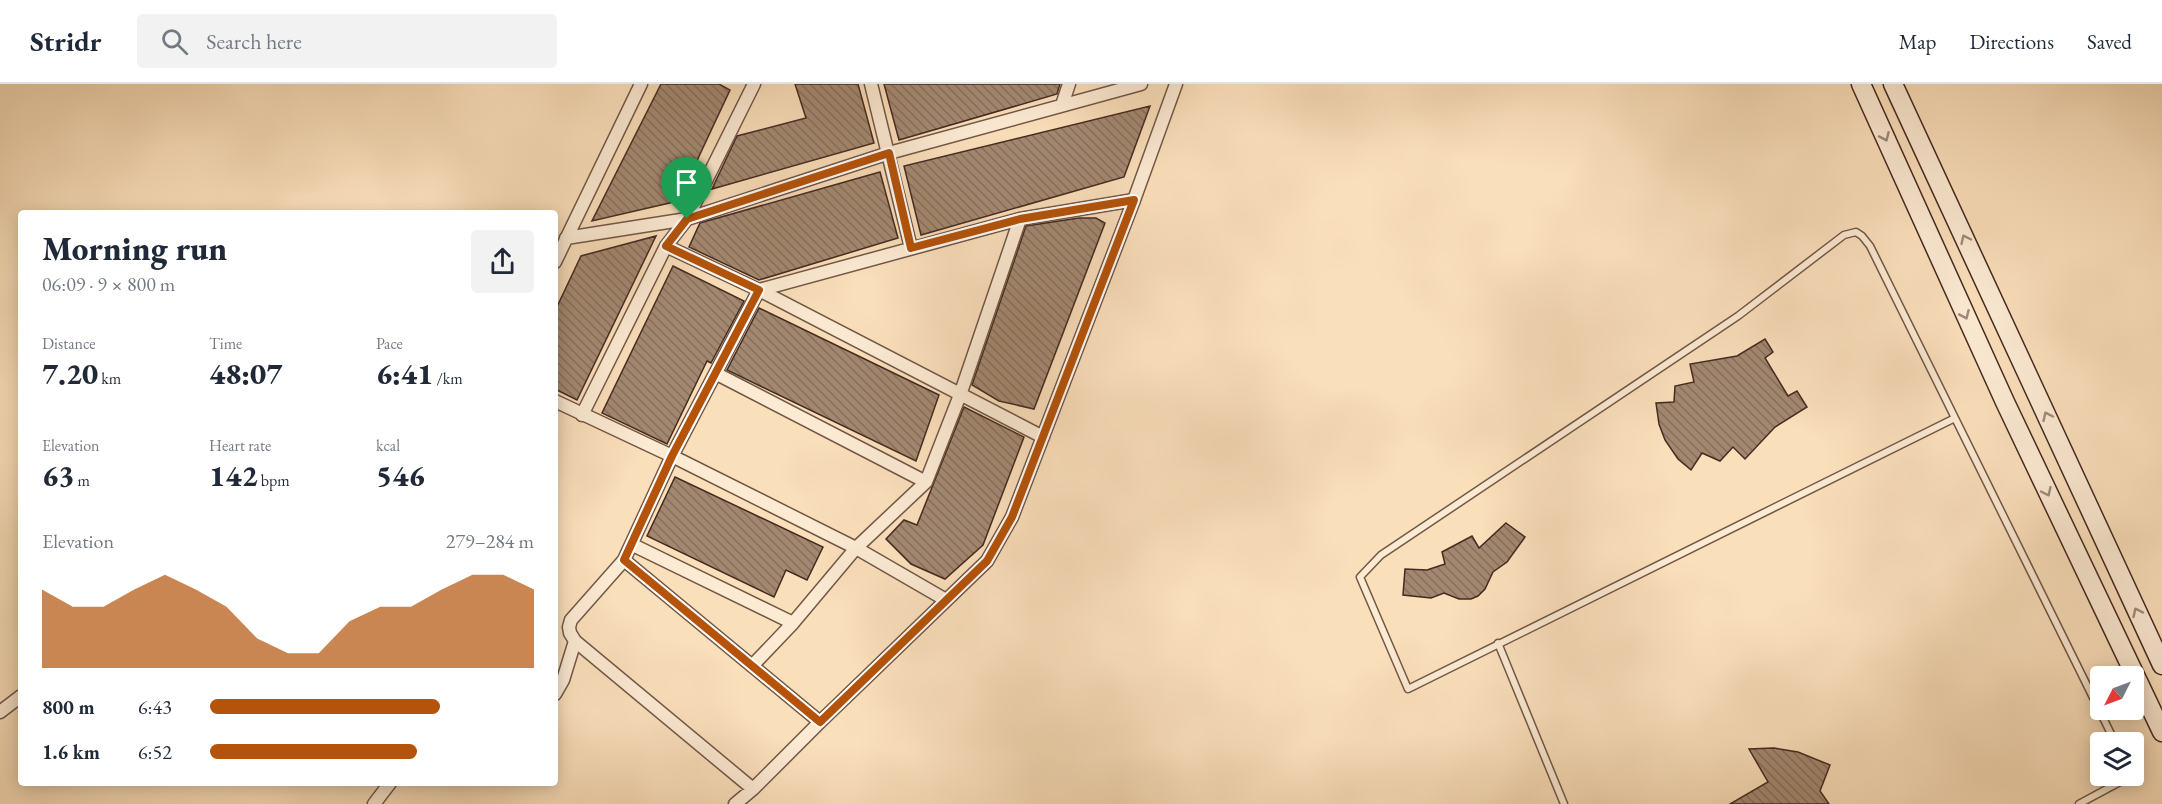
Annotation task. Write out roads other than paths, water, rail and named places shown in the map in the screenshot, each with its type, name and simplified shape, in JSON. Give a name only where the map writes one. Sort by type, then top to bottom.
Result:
[{"type":"main road","points":[[1861,84],[2005,402],[2162,732]]},
{"type":"main road","points":[[1893,84],[2162,665]]},
{"type":"street","points":[[558,255],[641,84]]},
{"type":"street","points":[[582,415],[666,246],[687,219],[754,84]]},
{"type":"street","points":[[871,84],[911,248]]},
{"type":"street","points":[[1062,105],[1070,84]]},
{"type":"street","points":[[566,238],[687,219],[889,153],[1141,84]]},
{"type":"street","points":[[735,804],[987,561],[1012,517],[1134,200],[1176,84]]},
{"type":"street","points":[[753,789],[575,641],[569,627],[571,620],[624,560],[633,545],[672,456],[759,290],[1020,219],[1134,200]]},
{"type":"street","points":[[752,666],[793,623],[856,548],[926,482],[960,395],[1020,219]]},
{"type":"street","points":[[666,246],[759,290],[1043,437]]},
{"type":"street","points":[[717,374],[926,482]]},
{"type":"street","points":[[558,403],[672,456],[856,548],[946,600]]},
{"type":"street","points":[[633,545],[793,623]]},
{"type":"street","points":[[624,560],[820,722]]},
{"type":"street","points":[[558,689],[575,641]]},
{"type":"street","points":[[0,712],[18,698]]},
{"type":"street","points":[[374,804],[388,786]]},
{"type":"lane","points":[[1955,418],[1408,689],[1360,577],[1381,555],[1738,316],[1844,235],[1856,232],[1870,246],[1955,418],[2110,732]]},
{"type":"lane","points":[[1498,643],[1564,804]]},
{"type":"lane","points":[[2079,804],[2112,786]]}]
